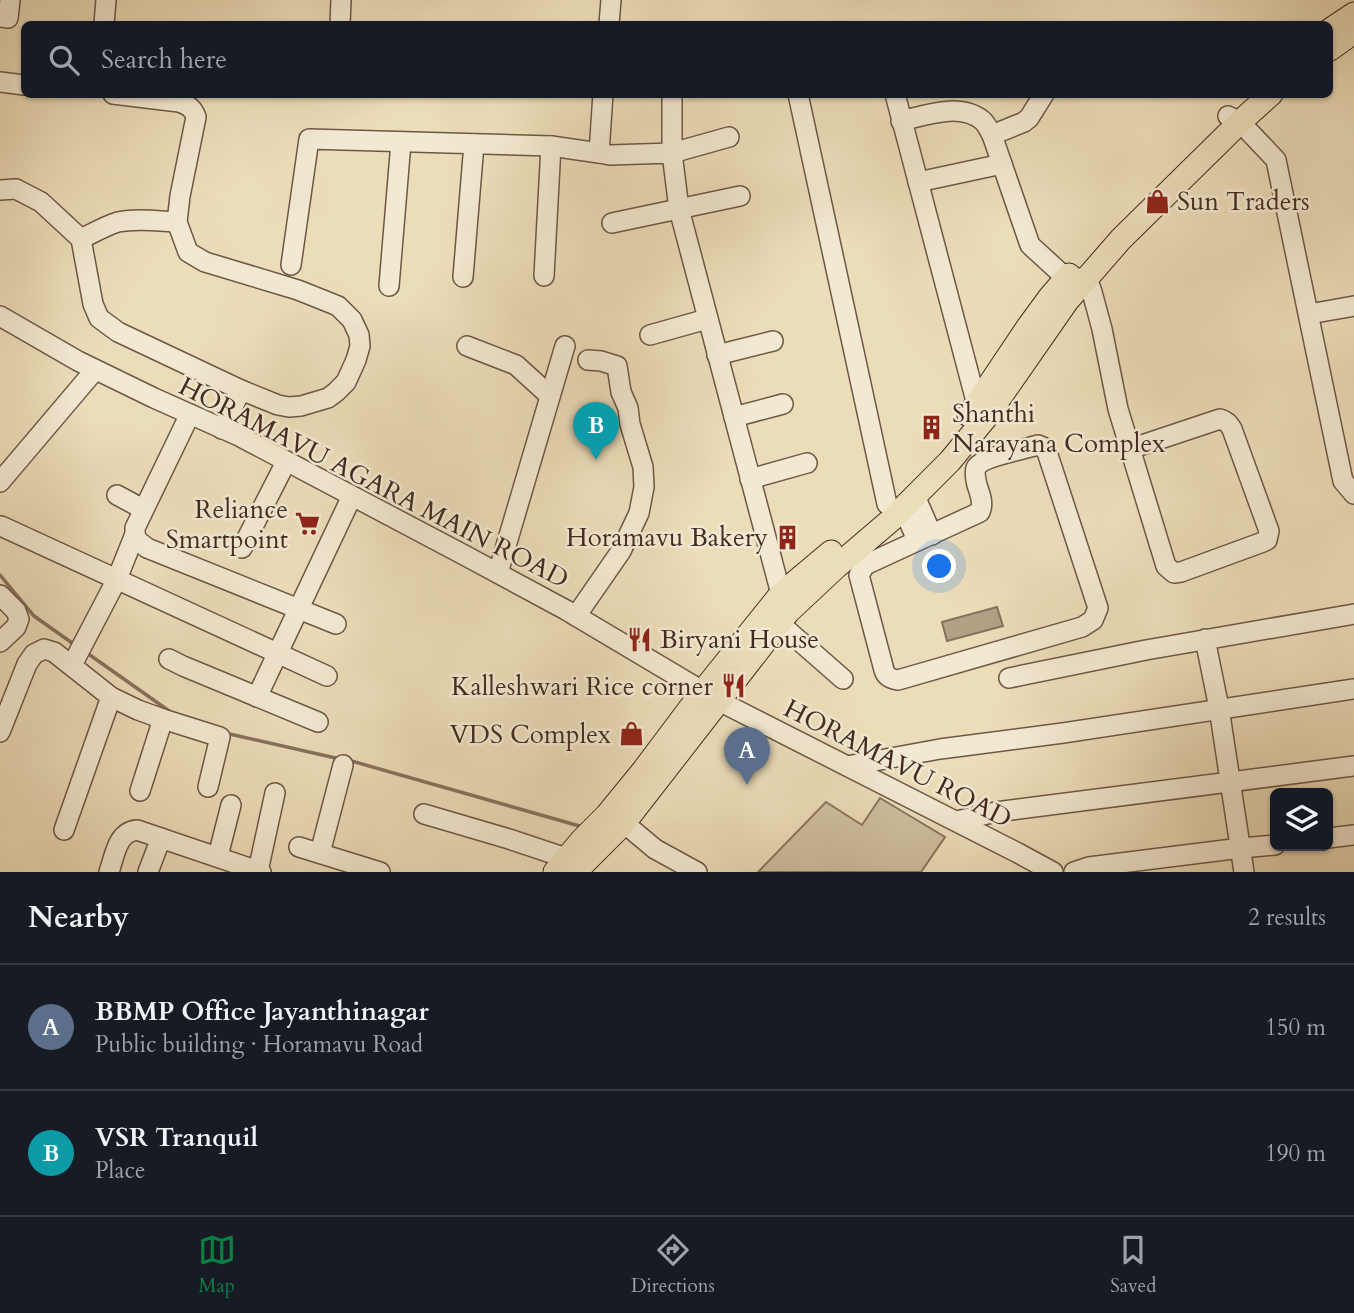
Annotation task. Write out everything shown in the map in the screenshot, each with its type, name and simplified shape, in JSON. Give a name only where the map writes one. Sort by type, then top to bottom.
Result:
[{"type":"main road","points":[[1333,27],[1354,14]]},
{"type":"main road","points":[[1333,46],[1354,32]]},
{"type":"main road","points":[[565,867],[604,832],[711,696],[781,594],[902,503],[950,461],[981,412],[1067,301],[1077,278],[1159,201],[1234,119],[1246,98]]},
{"type":"main road","points":[[1234,119],[1265,98]]},
{"type":"main road","points":[[711,696],[788,612],[891,520],[902,503]]},
{"type":"street","points":[[0,17],[8,18],[10,0]]},
{"type":"street","points":[[104,21],[106,0]]},
{"type":"street","points":[[340,21],[341,0]]},
{"type":"street","points":[[609,21],[611,0]]},
{"type":"street","points":[[0,82],[21,85]]},
{"type":"street","points":[[0,190],[16,189],[41,202],[81,239],[93,304],[99,318],[118,332],[278,405],[301,406],[328,398],[346,382],[356,360],[360,346],[359,335],[352,320],[338,306],[298,290],[205,262],[188,252],[177,222],[197,117],[194,110],[179,102],[146,98]]},
{"type":"street","points":[[599,153],[603,98]]},
{"type":"street","points":[[672,98],[672,153],[678,209],[781,594]]},
{"type":"street","points":[[799,98],[902,503],[925,537]]},
{"type":"street","points":[[896,98],[981,412]]},
{"type":"street","points":[[992,135],[1029,118],[1042,98]]},
{"type":"street","points":[[901,121],[946,111],[981,119],[992,135],[1030,245],[1093,292],[1118,409],[1130,449],[1164,562],[1170,570],[1174,573],[1181,572],[1267,540],[1269,531],[1232,429],[1225,420],[1220,419],[1130,449]]},
{"type":"street","points":[[1234,119],[1276,160],[1343,481],[1354,494]]},
{"type":"street","points":[[291,265],[309,139],[551,146],[610,155],[672,153],[729,137]]},
{"type":"street","points":[[389,286],[401,142]]},
{"type":"street","points":[[463,277],[474,144]]},
{"type":"street","points":[[544,276],[551,146]]},
{"type":"street","points":[[918,182],[1002,164]]},
{"type":"street","points":[[612,223],[740,196]]},
{"type":"street","points":[[81,239],[120,222],[177,222]]},
{"type":"street","points":[[1309,314],[1354,306]]},
{"type":"street","name":"HORAMAVU AGARA MAIN ROAD","points":[[0,316],[95,370],[222,429],[498,573],[711,696]]},
{"type":"street","points":[[650,335],[707,319]]},
{"type":"street","points":[[717,355],[773,341]]},
{"type":"street","points":[[467,346],[516,365],[550,396]]},
{"type":"street","points":[[498,573],[565,346]]},
{"type":"street","points":[[576,616],[621,551],[639,513],[644,487],[643,467],[628,408],[621,392],[617,366],[588,360]]},
{"type":"street","points":[[0,482],[95,370]]},
{"type":"street","points":[[222,429],[241,390]]},
{"type":"street","points":[[734,417],[783,404]]},
{"type":"street","points":[[190,414],[135,528],[137,540],[147,548],[336,624]]},
{"type":"street","points":[[1038,445],[1043,447],[1047,452],[1098,608],[1093,620],[1082,627],[898,680],[891,679],[885,674],[859,575],[865,565],[925,537],[980,512],[982,503],[975,472],[981,463],[1038,445]]},
{"type":"street","points":[[242,548],[286,462]]},
{"type":"street","points":[[750,479],[807,463]]},
{"type":"street","points":[[117,495],[143,509]]},
{"type":"street","points":[[257,697],[352,496]]},
{"type":"street","points":[[1,526],[327,676]]},
{"type":"street","points":[[77,654],[117,579],[135,534]]},
{"type":"street","points":[[0,595],[16,611],[19,620],[0,642]]},
{"type":"street","points":[[1009,678],[1205,639],[1354,614]]},
{"type":"street","points":[[779,623],[843,680]]},
{"type":"street","points":[[1205,639],[1219,708],[1244,872]]},
{"type":"street","points":[[0,732],[27,664],[34,654],[44,649],[77,654],[111,697],[138,710],[220,737],[208,787]]},
{"type":"street","points":[[169,659],[318,722]]},
{"type":"street","points":[[847,766],[940,749],[1354,689]]},
{"type":"street","name":"HORAMAVU ROAD","points":[[711,696],[1053,872]]},
{"type":"street","points":[[64,831],[111,697]]},
{"type":"street","points":[[140,791],[163,719]]},
{"type":"street","points":[[320,853],[343,765]]},
{"type":"street","points":[[957,821],[996,812],[1354,766]]},
{"type":"street","points":[[109,872],[124,835],[137,830],[260,871],[275,793]]},
{"type":"street","points":[[218,856],[231,805]]},
{"type":"street","points":[[424,814],[509,839],[565,867]]},
{"type":"street","points":[[604,832],[655,849],[697,872]]},
{"type":"street","points":[[1333,837],[1354,835]]},
{"type":"street","points":[[148,872],[161,838]]},
{"type":"street","points":[[1074,872],[1089,867],[1270,845]]},
{"type":"street","points":[[299,847],[375,871]]},
{"type":"shaded area","points":[[997,607],[1003,626],[947,641],[942,622]]},
{"type":"shaded area","points":[[880,798],[945,837],[921,872],[758,872],[826,802],[862,825]]},
{"type":"waterway","points":[[0,575],[34,616],[75,645]]},
{"type":"waterway","points":[[87,653],[172,713]]},
{"type":"waterway","points":[[225,733],[340,759]]},
{"type":"waterway","points":[[348,760],[583,827]]},
{"type":"place","name":"Sun Traders","points":[[1157,201]]},
{"type":"place","name":"Shanthi Narayana Complex","points":[[932,428]]},
{"type":"place","name":"VSR Tranquil","points":[[596,460]]},
{"type":"place","name":"Reliance Smartpoint","points":[[308,524]]},
{"type":"place","name":"Horamavu Bakery","points":[[788,537]]},
{"type":"place","name":"Biryani House","points":[[640,639]]},
{"type":"place","name":"Kalleshwari Rice corner","points":[[733,686]]},
{"type":"place","name":"VDS Complex","points":[[631,734]]},
{"type":"place","name":"BBMP Office Jayanthinagar","points":[[747,785]]}]
